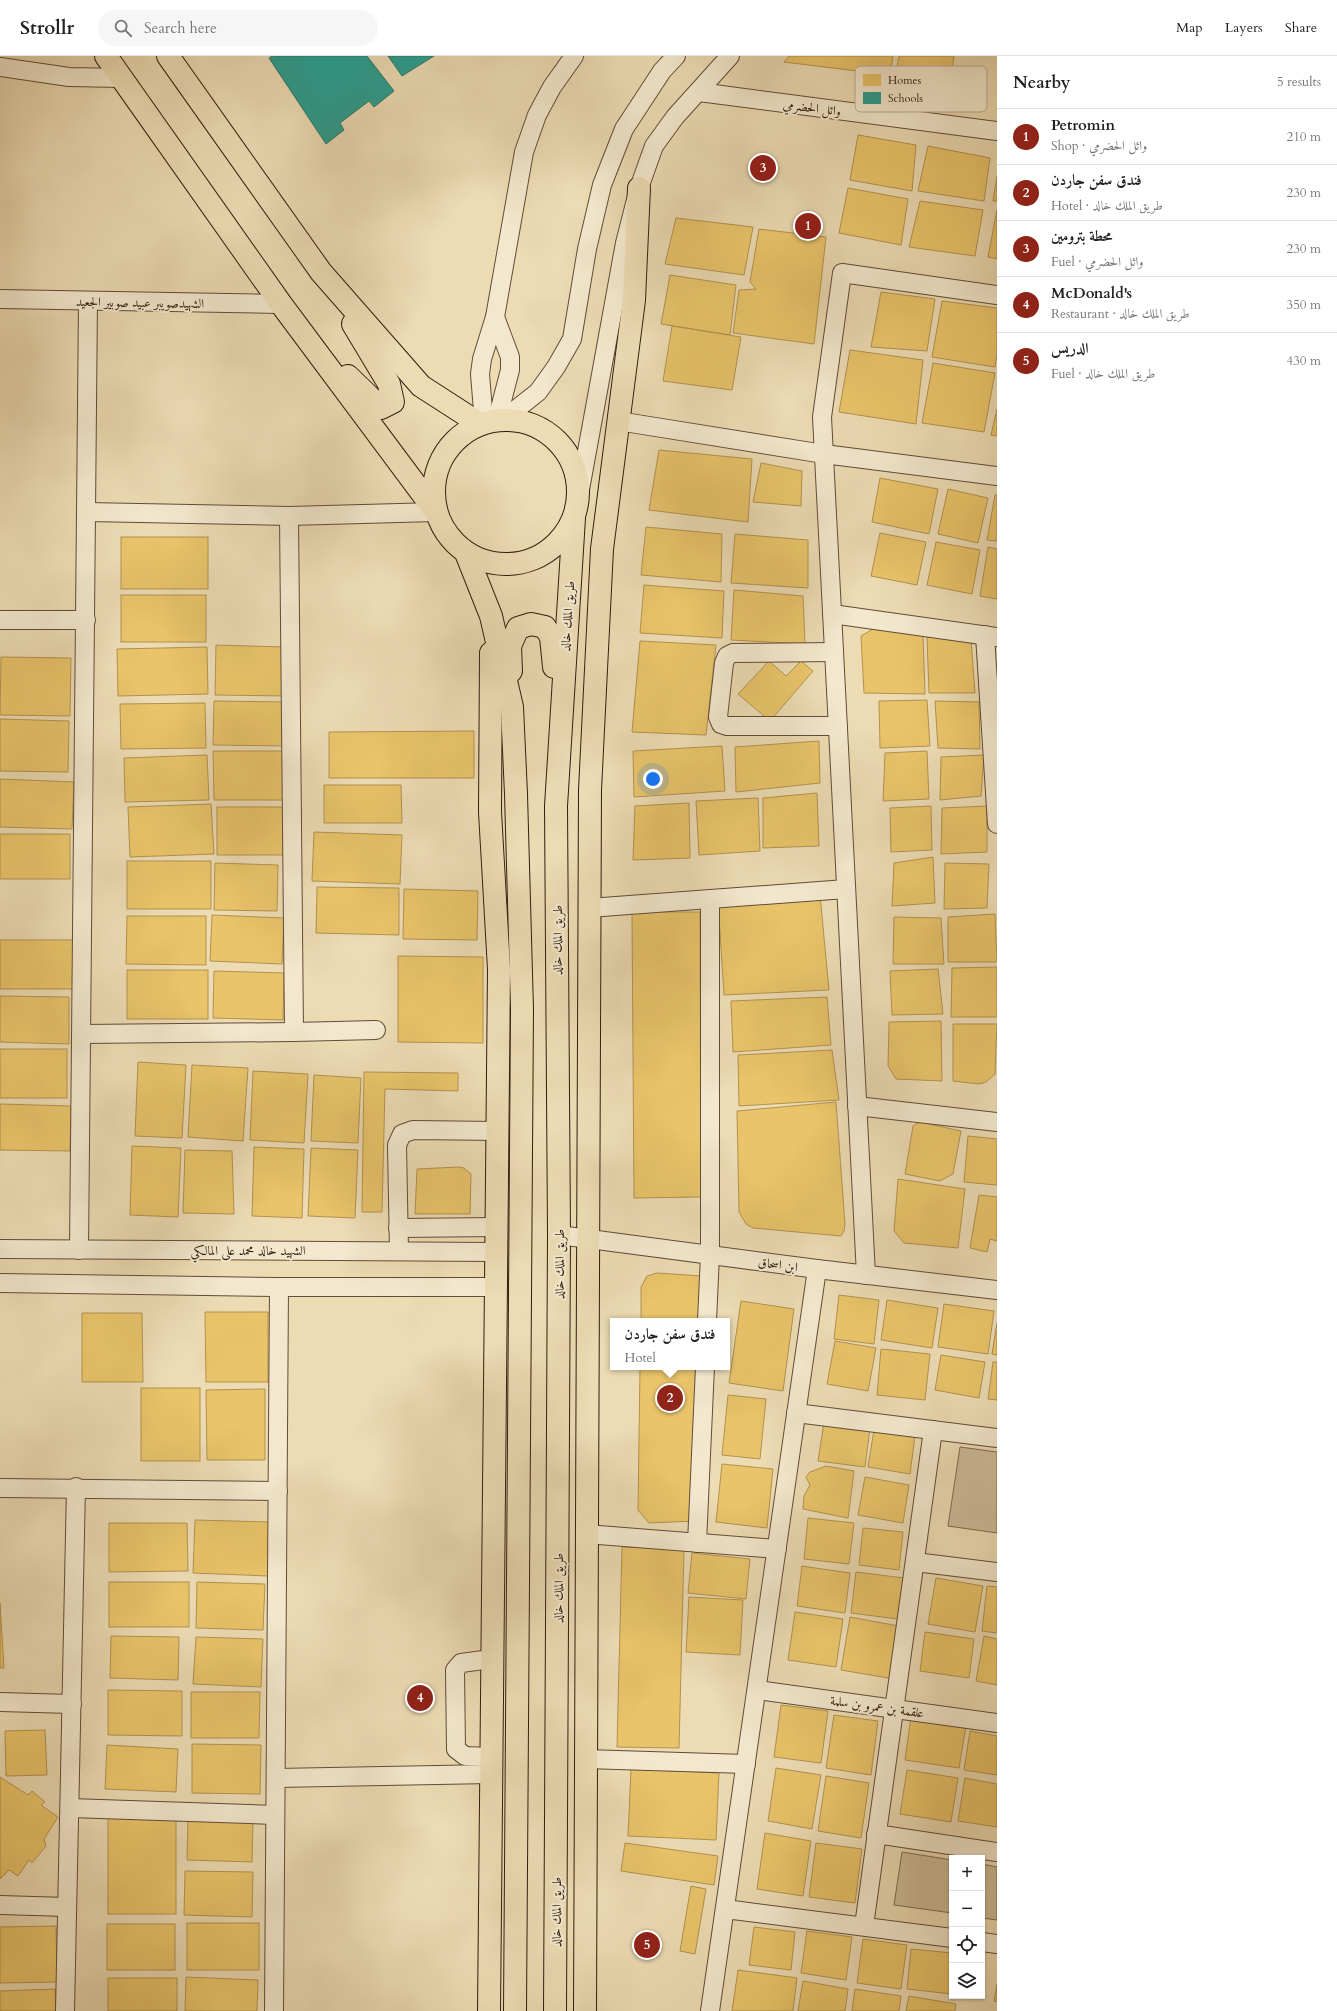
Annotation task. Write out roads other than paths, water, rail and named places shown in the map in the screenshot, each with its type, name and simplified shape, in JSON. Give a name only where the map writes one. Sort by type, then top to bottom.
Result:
[{"type":"main road","points":[[106,56],[281,304],[436,512],[443,528],[453,542],[466,553],[486,562],[507,565],[529,561],[548,552],[564,536],[574,518],[578,495],[575,472],[565,450],[548,434],[527,423],[491,422],[461,435],[446,450],[436,470],[433,491],[436,512]]},
{"type":"main road","points":[[168,56],[321,272],[389,384],[393,402],[381,408],[362,391],[281,304]]},
{"type":"main road","points":[[585,2011],[590,790],[602,549],[634,300],[639,188]]},
{"type":"main road","points":[[321,272],[421,386],[491,422]]},
{"type":"main road","name":"طريق الملك خالد","points":[[556,2011],[559,1235],[556,806],[560,719],[574,518]]},
{"type":"main road","points":[[466,553],[491,616],[512,707]]},
{"type":"main road","points":[[489,2011],[491,1659],[499,968],[490,812],[491,616]]},
{"type":"main road","points":[[515,2011],[522,1009],[510,646],[518,628],[531,624],[545,627],[550,637],[560,719]]},
{"type":"street","points":[[491,422],[481,366],[495,317],[524,152],[537,115],[552,87],[574,56]]},
{"type":"street","points":[[491,422],[538,392],[556,367],[572,339],[588,249],[602,186],[624,129],[662,71],[676,56]]},
{"type":"street","points":[[578,495],[626,243],[639,188],[654,146],[675,117],[730,56]]},
{"type":"street","points":[[0,67],[69,77],[121,78]]},
{"type":"street","name":"وائل الحضرمي","points":[[699,92],[997,131]]},
{"type":"street","points":[[866,1275],[822,417],[842,273],[997,295]]},
{"type":"street","name":"الشهيدصويبر عبيد صوبير الجعيد","points":[[0,299],[281,304]]},
{"type":"street","points":[[79,1250],[88,301]]},
{"type":"street","points":[[491,422],[510,370],[510,357],[495,317]]},
{"type":"street","points":[[618,420],[824,454],[997,476]]},
{"type":"street","points":[[87,512],[289,516],[436,512]]},
{"type":"street","points":[[289,516],[294,1032]]},
{"type":"street","points":[[832,614],[991,636],[997,824]]},
{"type":"street","points":[[0,620],[86,620]]},
{"type":"street","points":[[834,652],[733,653],[727,656],[724,663],[718,717],[721,724],[727,726],[838,726]]},
{"type":"street","points":[[589,908],[846,889]]},
{"type":"street","points":[[707,1318],[710,1254],[710,899]]},
{"type":"street","points":[[82,1034],[376,1030]]},
{"type":"street","points":[[857,1106],[997,1122]]},
{"type":"street","points":[[399,1251],[397,1145],[402,1134],[413,1130],[497,1131]]},
{"type":"street","points":[[398,1228],[496,1227]]},
{"type":"street","name":"ابن اسحاق","points":[[559,1235],[817,1269],[997,1290]]},
{"type":"street","name":"الشهيد خالد محمد على المالكي","points":[[0,1250],[495,1252]]},
{"type":"street","points":[[710,2011],[817,1269]]},
{"type":"street","points":[[0,1283],[279,1287],[495,1287]]},
{"type":"street","points":[[274,2011],[279,1287]]},
{"type":"street","points":[[697,1543],[705,1370]]},
{"type":"street","points":[[796,1413],[997,1438]]},
{"type":"street","points":[[864,1926],[876,1834],[896,1709],[933,1430]]},
{"type":"street","points":[[0,1488],[76,1487],[278,1491]]},
{"type":"street","points":[[65,2011],[76,1487]]},
{"type":"street","points":[[586,1534],[777,1549]]},
{"type":"street","points":[[915,1562],[997,1572]]},
{"type":"street","points":[[491,1659],[461,1663],[455,1670],[456,1749],[465,1756],[491,1765]]},
{"type":"street","name":"علقمة بن عمرو بن سلمة","points":[[757,1690],[997,1723]]},
{"type":"street","points":[[0,1702],[72,1704]]},
{"type":"street","points":[[585,1759],[746,1764]]},
{"type":"street","points":[[276,1778],[491,1765]]},
{"type":"street","points":[[70,1808],[275,1815]]},
{"type":"street","points":[[876,1834],[997,1852]]},
{"type":"street","points":[[0,1905],[67,1907]]},
{"type":"street","points":[[725,1909],[949,1938]]},
{"type":"street","points":[[985,1942],[997,1944]]},
{"type":"place","name":"محطة بترومين","points":[[763,168]]},
{"type":"place","name":"Petromin","points":[[808,226]]},
{"type":"place","name":"فندق سفن جاردن","points":[[670,1398]]},
{"type":"place","name":"McDonald's","points":[[420,1698]]},
{"type":"place","name":"الدريس","points":[[647,1945]]}]
